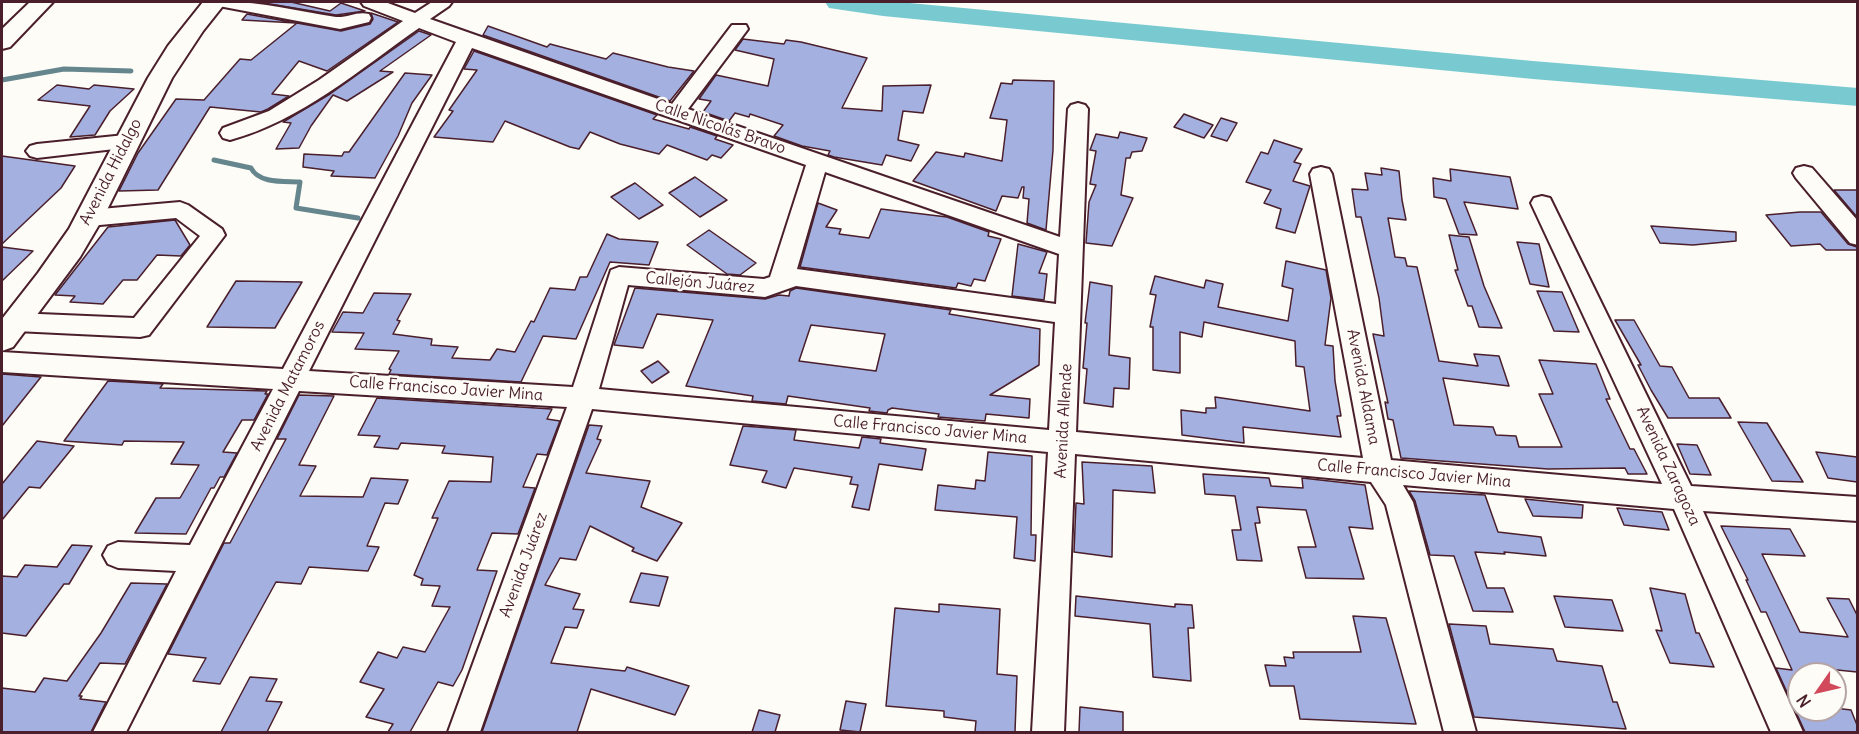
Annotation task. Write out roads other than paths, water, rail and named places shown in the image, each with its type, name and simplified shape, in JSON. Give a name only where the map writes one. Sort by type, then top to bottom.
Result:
[{"type":"main road","points":[[2,42],[42,2]]},
{"type":"main road","name":"Avenida Hidalgo","points":[[9,330],[42,291],[89,218],[126,142],[167,68],[215,2]]},
{"type":"street","points":[[224,2],[340,23],[366,10]]},
{"type":"street","points":[[230,133],[276,115],[326,84],[443,2]]},
{"type":"street","name":"Calle Nicolás Bravo","points":[[366,10],[418,20],[1071,249]]},
{"type":"street","points":[[676,112],[738,29]]},
{"type":"street","name":"Avenida Matamoros","points":[[110,732],[467,39]]},
{"type":"street","name":"Avenida Allende","points":[[1048,732],[1078,109]]},
{"type":"street","points":[[37,151],[126,142]]},
{"type":"street","points":[[781,281],[818,161]]},
{"type":"street","points":[[1804,173],[1847,212],[1857,237]]},
{"type":"street","name":"Avenida Aldama","points":[[1321,174],[1379,471],[1399,502],[1460,732]]},
{"type":"street","name":"Avenida Zaragoza","points":[[1542,203],[1683,498],[1787,732]]},
{"type":"street","points":[[9,330],[105,326],[140,328],[214,235],[180,210],[89,218]]},
{"type":"street","name":"Callejón Juárez","points":[[583,398],[619,276],[765,288],[795,278],[1069,315]]},
{"type":"street","points":[[76,366],[105,326]]},
{"type":"street","name":"Calle Francisco Javier Mina","points":[[2,362],[293,378],[583,398],[1683,498],[1857,509]]},
{"type":"street","name":"Avenida Juárez","points":[[464,732],[583,398]]},
{"type":"street","points":[[118,555],[199,559]]},
{"type":"waterway","points":[[838,2],[1533,70],[1858,97]]},
{"type":"waterway","points":[[2,80],[64,69],[131,71]]},
{"type":"waterway","points":[[214,160],[251,168],[260,177],[266,179],[300,182],[296,208],[358,218]]}]
